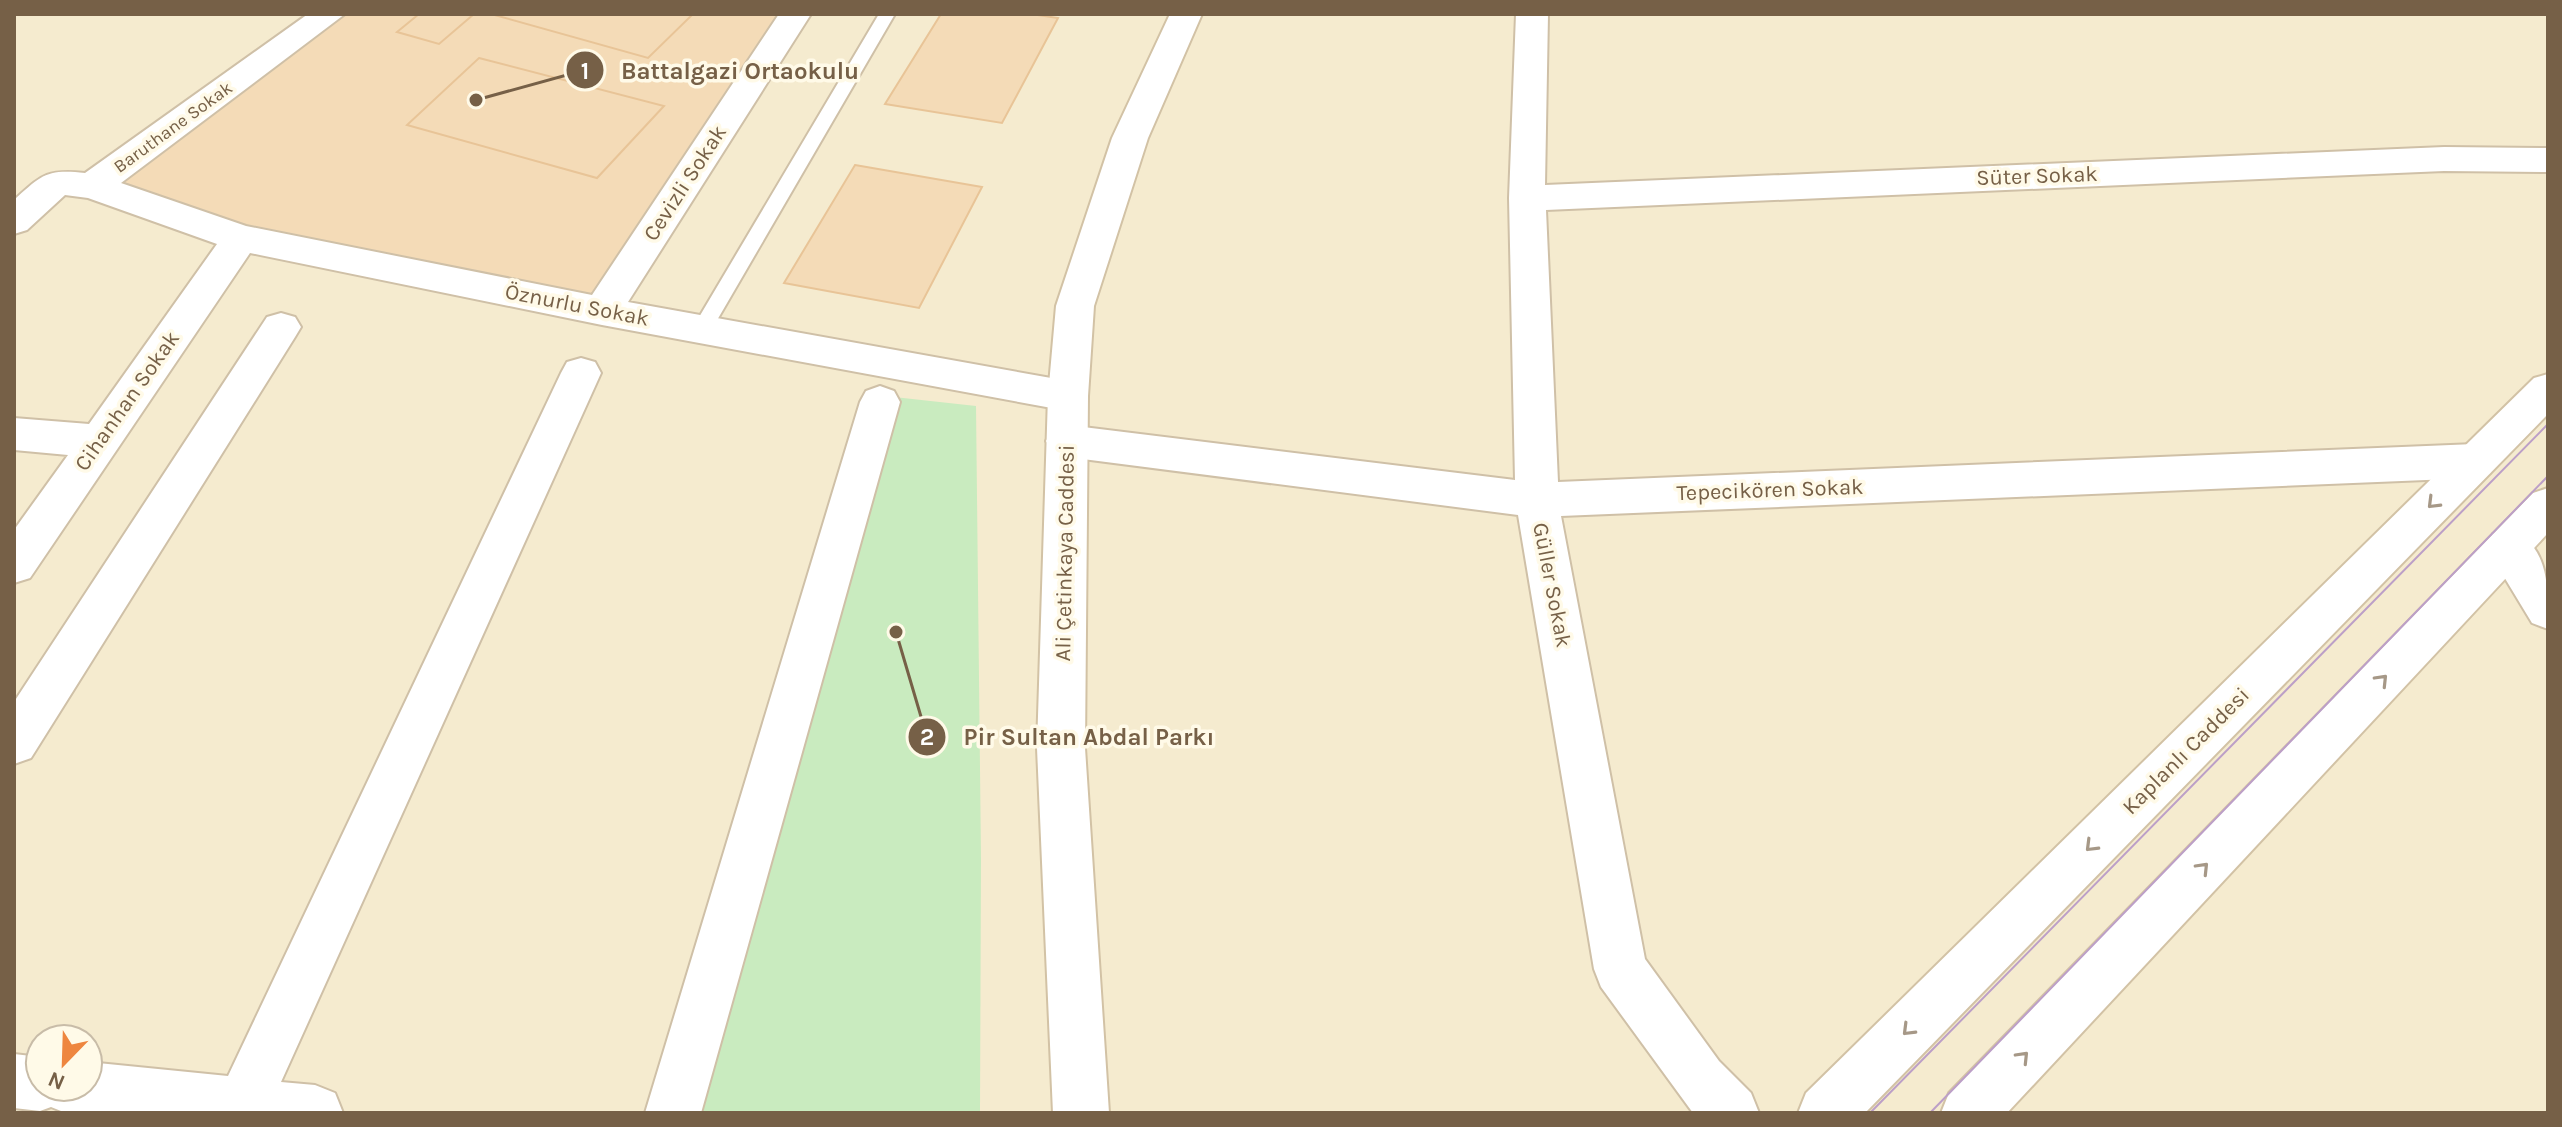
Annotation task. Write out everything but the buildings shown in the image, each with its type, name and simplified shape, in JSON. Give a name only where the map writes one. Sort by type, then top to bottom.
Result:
[{"type":"street","name":"Baruthane Sokak","points":[[14,221],[57,182],[92,186],[329,14]]},
{"type":"street","name":"Cevizli Sokak","points":[[602,311],[795,14]]},
{"type":"street","name":"Ali Çetinkaya Caddesi","points":[[1081,1113],[1061,748],[1068,396],[1075,306],[1130,138],[1186,14]]},
{"type":"street","name":"Güller Sokak","points":[[1532,14],[1527,198],[1537,500],[1620,969],[1700,1080],[1731,1113]]},
{"type":"street","name":"Süter Sokak","points":[[1527,198],[2444,159],[2548,160]]},
{"type":"street","name":"Öznurlu Sokak","points":[[92,186],[241,238],[602,311],[1068,396]]},
{"type":"street","name":"Cihanhan Sokak","points":[[14,565],[241,238]]},
{"type":"street","points":[[14,743],[281,327]]},
{"type":"street","points":[[241,1110],[581,373]]},
{"type":"street","name":"Kaplanlı Caddesi","points":[[1826,1113],[2548,389]]},
{"type":"street","points":[[673,1113],[880,402]]},
{"type":"street","points":[[14,434],[99,441]]},
{"type":"street","name":"Tepecikören Sokak","points":[[1067,441],[1537,500],[2475,461]]},
{"type":"street","points":[[1969,1113],[2548,505]]},
{"type":"street","points":[[2508,547],[2548,610]]},
{"type":"street","points":[[104,1092],[241,1110],[315,1113]]},
{"type":"lane","points":[[702,329],[887,14]]},
{"type":"shaded area","points":[[14,14],[2548,14],[2548,1113],[14,1113]]},
{"type":"green space","points":[[894,397],[976,406],[981,859],[980,1113],[673,1113]]},
{"type":"tram line","points":[[1870,1113],[2548,424]]},
{"type":"tram line","points":[[1930,1113],[2548,476]]},
{"type":"place","name":"Battalgazi Ortaokulu","points":[[476,100]]},
{"type":"place","name":"Pir Sultan Abdal Parkı","points":[[896,632]]}]
